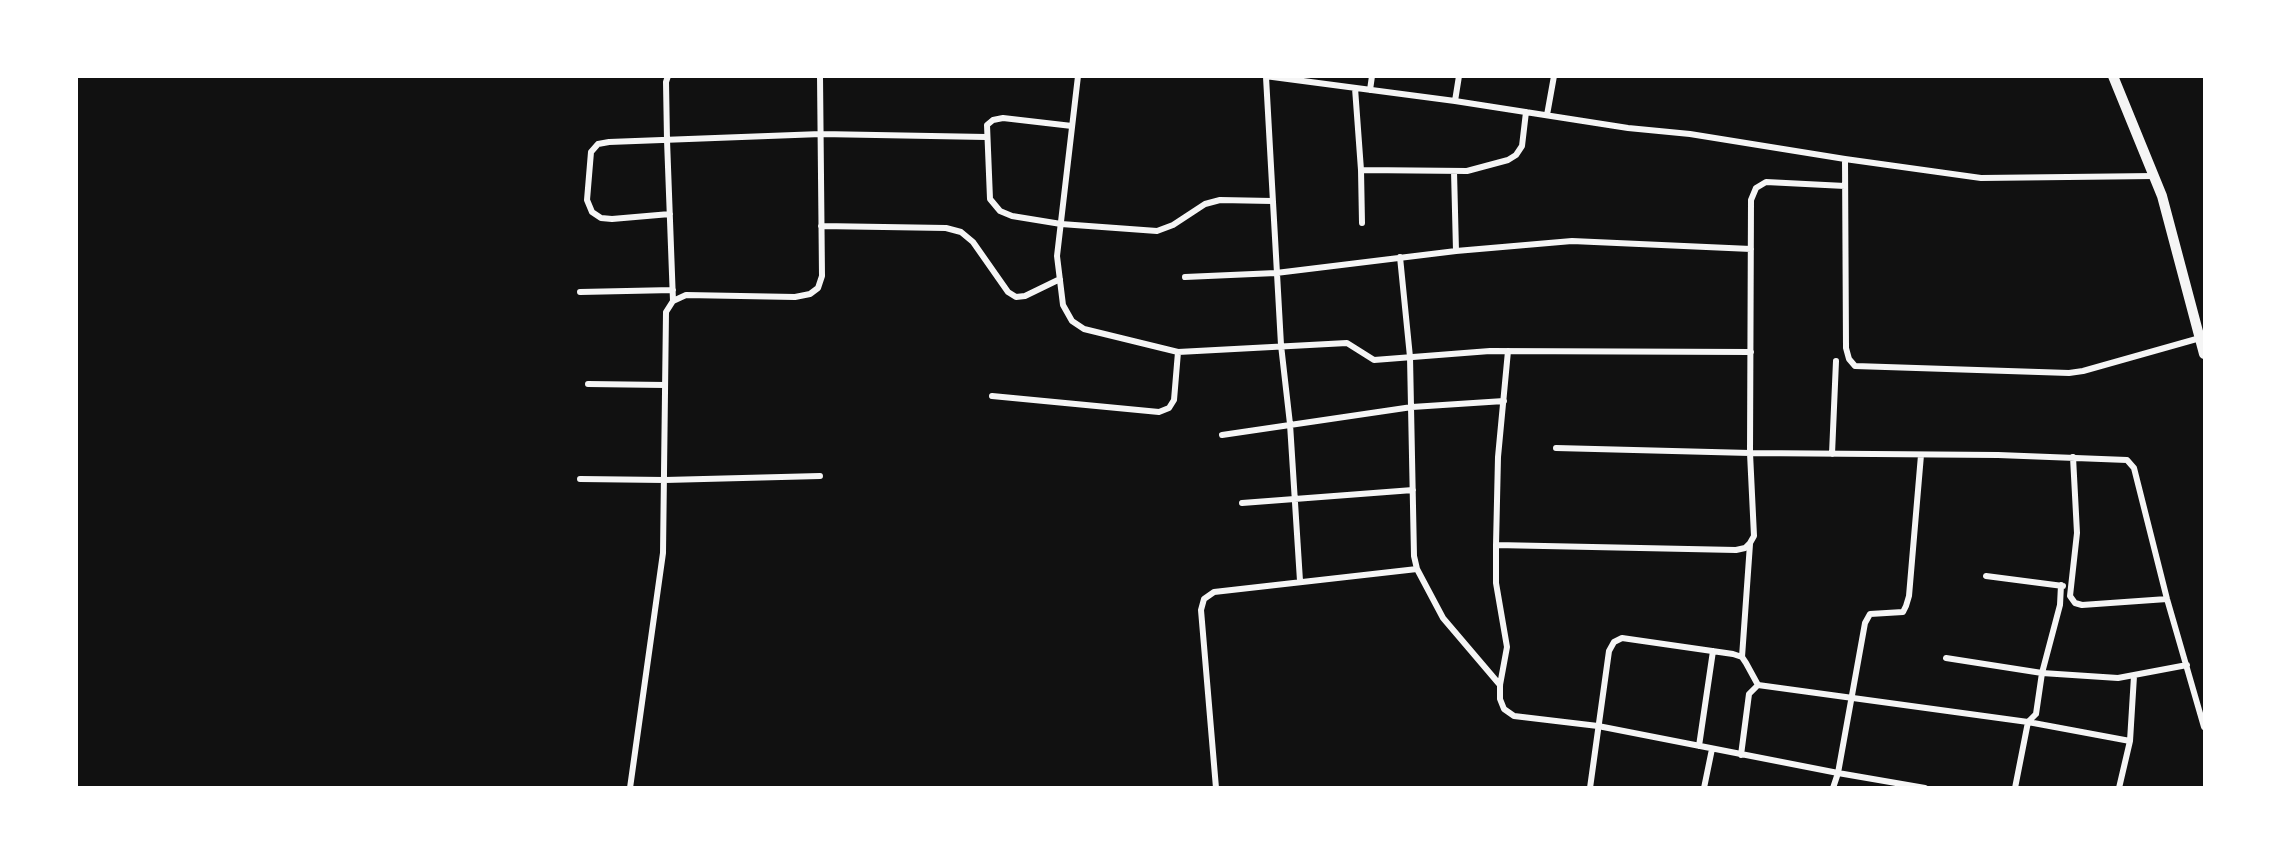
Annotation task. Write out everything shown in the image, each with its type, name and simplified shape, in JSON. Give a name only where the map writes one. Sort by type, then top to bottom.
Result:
[{"type":"street","points":[[630,788],[663,552],[666,312],[673,301],[667,140],[666,82],[668,76]]},
{"type":"street","points":[[673,301],[686,296],[795,297],[810,294],[818,288],[822,276],[820,76]]},
{"type":"street","points":[[1078,76],[1057,255],[1063,305],[1072,321],[1084,329],[1178,352],[1347,343],[1374,360],[1508,351],[1751,352]]},
{"type":"street","points":[[1370,90],[1372,76]]},
{"type":"street","points":[[1455,101],[1459,76]]},
{"type":"street","points":[[1547,115],[1554,76]]},
{"type":"street","points":[[2113,76],[2162,196],[2205,354]]},
{"type":"street","points":[[1300,581],[1290,424],[1276,273],[1265,77],[1455,101],[1628,128],[1690,134],[1981,178],[2154,176]]},
{"type":"street","points":[[1355,88],[1362,223]]},
{"type":"street","points":[[1361,170],[1467,171],[1508,160],[1516,155],[1522,146],[1526,112]]},
{"type":"street","points":[[1072,126],[1003,118],[993,120],[987,125],[990,199],[1000,211],[1012,216],[1061,224],[1157,231],[1173,225],[1205,204],[1220,200],[1272,201]]},
{"type":"street","points":[[670,214],[612,219],[601,218],[592,212],[587,200],[591,152],[598,144],[609,142],[821,134],[986,137]]},
{"type":"street","points":[[1845,159],[1846,348],[1849,359],[1855,366],[2069,373],[2200,338]]},
{"type":"street","points":[[1454,171],[1456,251]]},
{"type":"street","points":[[1496,545],[1736,550],[1750,543],[1754,536],[1750,453],[1751,200],[1756,188],[1766,182],[1845,186]]},
{"type":"street","points":[[822,226],[946,228],[961,232],[973,242],[1008,292],[1016,297],[1025,296],[1060,279]]},
{"type":"street","points":[[1185,277],[1276,273],[1456,251],[1590,241],[1751,249]]},
{"type":"street","points":[[1400,257],[1410,357],[1414,556],[1417,569],[1443,618],[1500,686]]},
{"type":"street","points":[[580,291],[673,290]]},
{"type":"street","points":[[1508,351],[1498,457],[1496,545],[1496,583],[1507,647],[1500,686],[1500,699],[1504,709],[1514,716],[1598,726],[1924,788]]},
{"type":"street","points":[[992,396],[1160,412],[1168,408],[1174,400],[1178,352]]},
{"type":"street","points":[[1832,454],[1836,361]]},
{"type":"street","points":[[588,384],[666,385]]},
{"type":"street","points":[[1222,435],[1412,407],[1504,401]]},
{"type":"street","points":[[1556,448],[2073,457],[2127,460],[2134,468],[2167,599],[2205,727]]},
{"type":"street","points":[[1833,788],[1838,773],[1865,623],[1870,614],[1903,612],[1909,596],[1922,455]]},
{"type":"street","points":[[2073,457],[2077,533],[2070,596],[2075,603],[2082,605],[2167,599]]},
{"type":"street","points":[[580,479],[665,480],[820,476]]},
{"type":"street","points":[[1242,503],[1413,490]]},
{"type":"street","points":[[1750,543],[1742,657],[1758,685]]},
{"type":"street","points":[[1216,788],[1201,610],[1204,599],[1214,592],[1417,569]]},
{"type":"street","points":[[1986,576],[2070,587]]},
{"type":"street","points":[[2014,788],[2028,722],[2036,714],[2043,673],[2060,605],[2061,585]]},
{"type":"street","points":[[1590,788],[1609,651],[1614,642],[1622,638],[1742,657]]},
{"type":"street","points":[[1699,746],[1713,651]]},
{"type":"street","points":[[1946,658],[2043,673],[2118,678],[2187,665]]},
{"type":"street","points":[[2119,788],[2130,741],[2134,676]]},
{"type":"street","points":[[1742,755],[1749,694],[1752,688],[1758,685],[2028,722],[2130,741]]},
{"type":"street","points":[[1704,788],[1712,749]]}]
